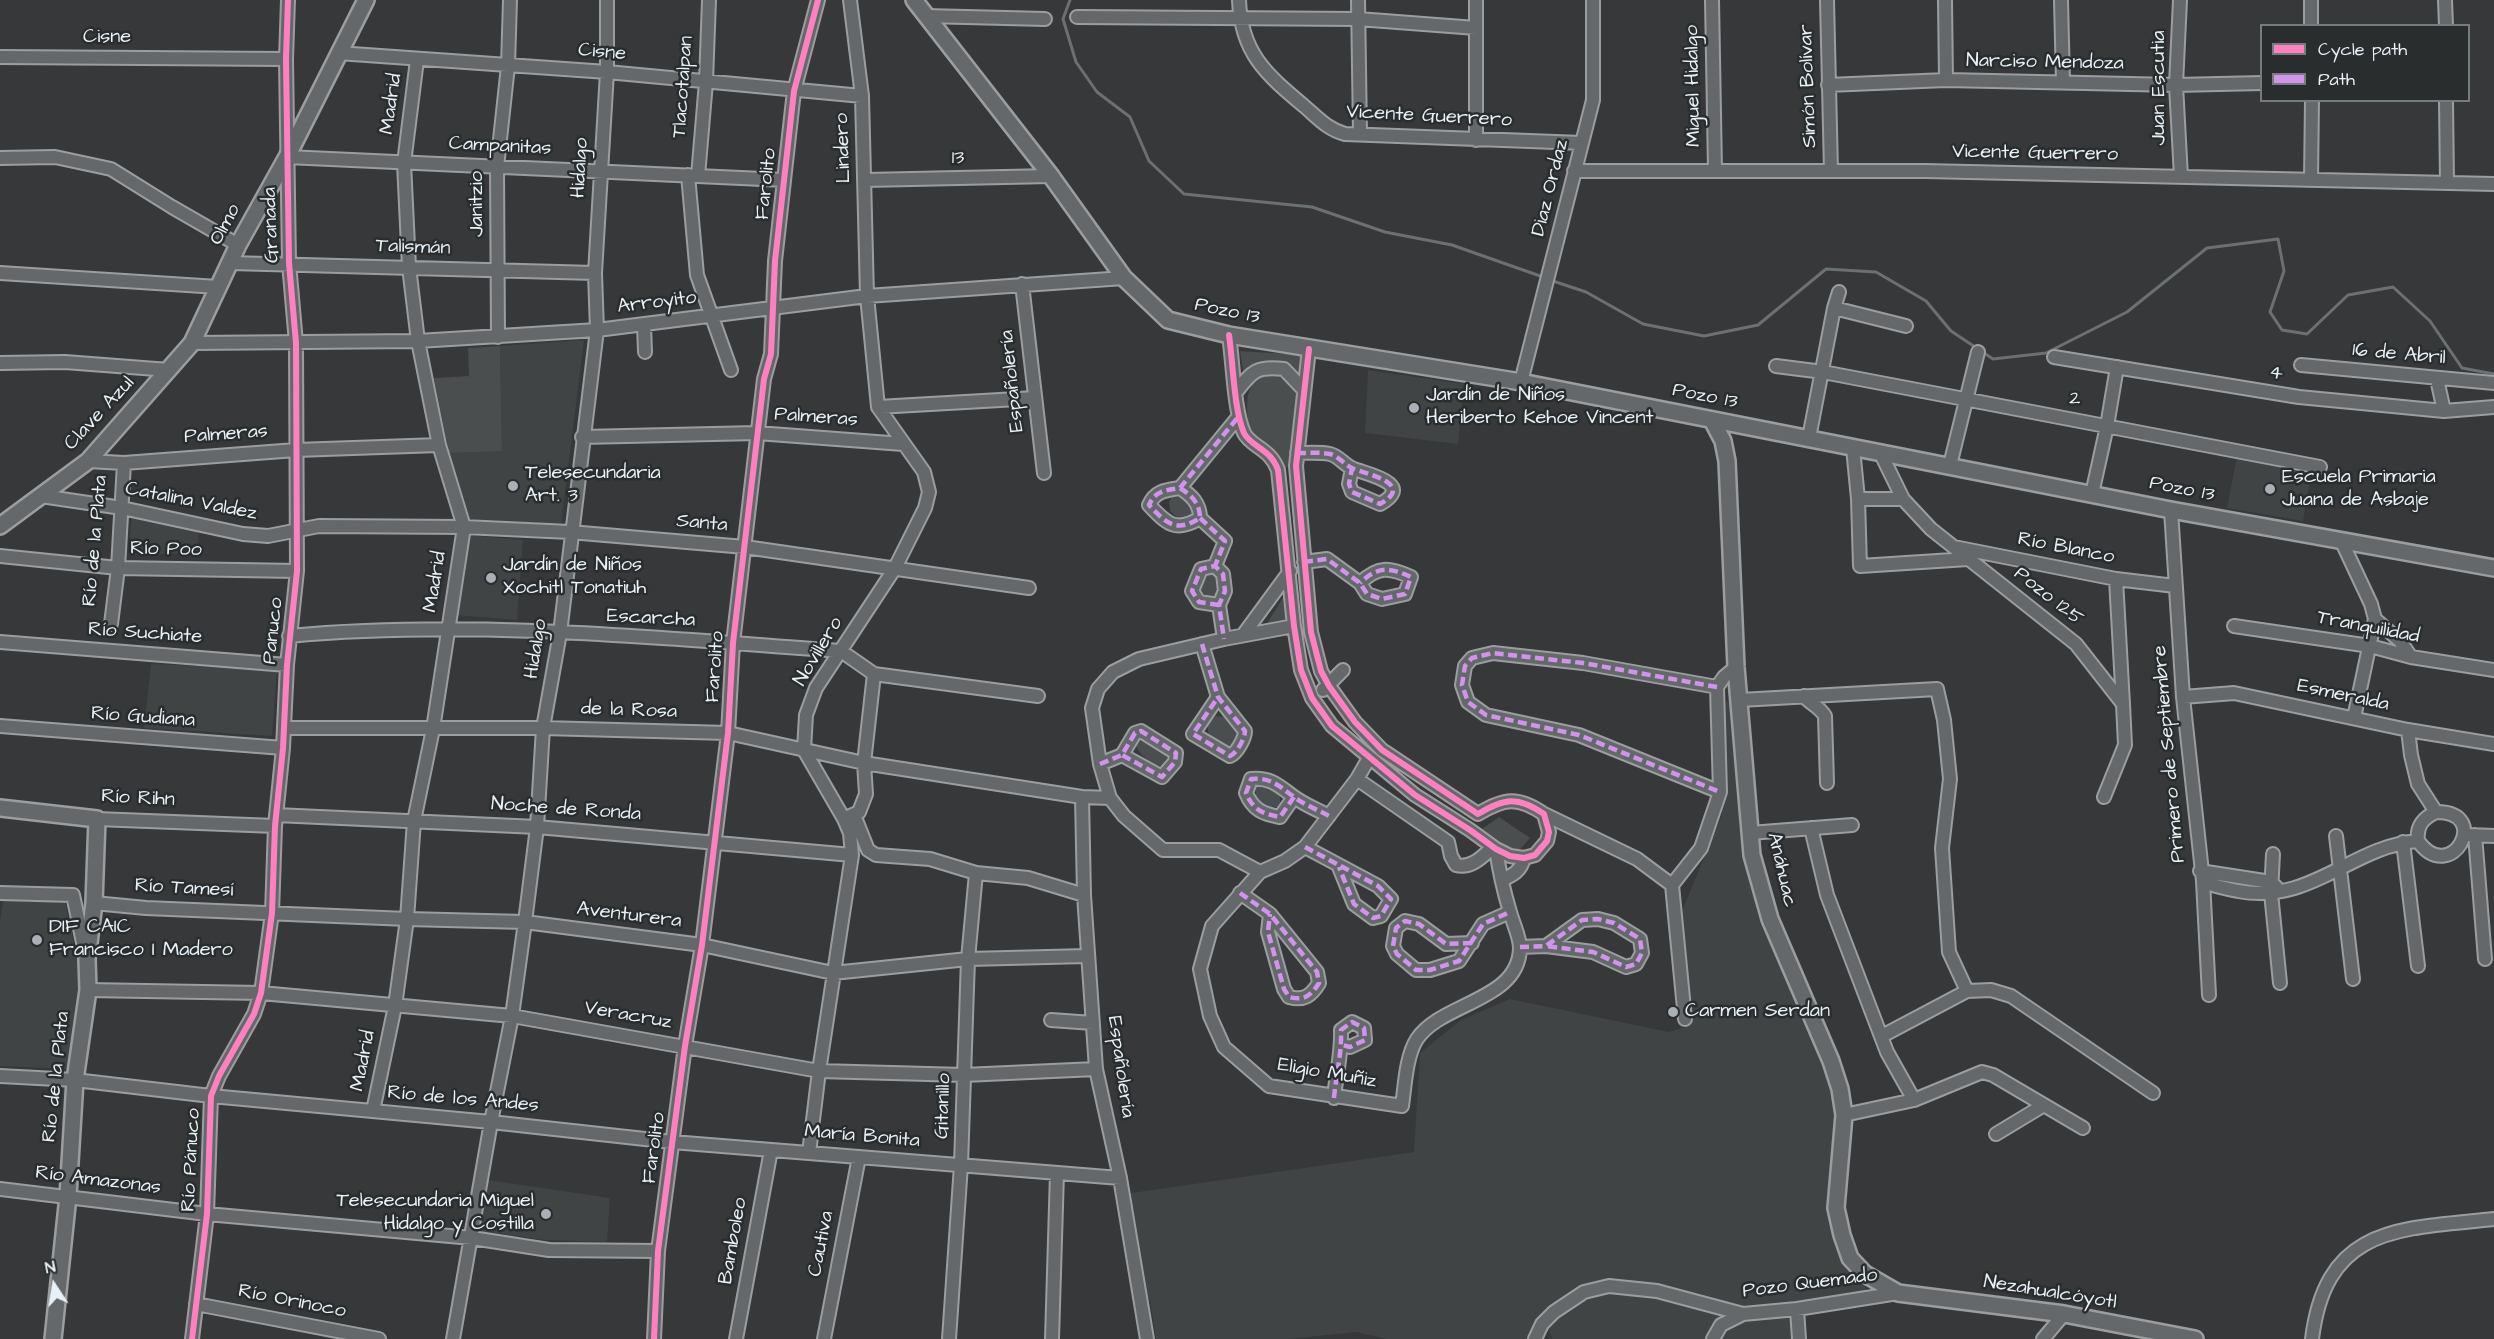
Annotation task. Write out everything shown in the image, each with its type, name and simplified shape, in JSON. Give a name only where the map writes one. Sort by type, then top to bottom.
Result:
[{"type":"main road","name":"Olmo","points":[[192,343],[238,245],[287,157],[366,0]]},
{"type":"main road","name":"Pozo 13","points":[[914,0],[1051,176],[1124,279],[1168,320],[1229,335],[1521,382],[2171,510],[2494,568]]},
{"type":"main road","name":"Clave Azul","points":[[0,526],[88,461],[192,343]]},
{"type":"main road","name":"Anáhuac","points":[[1712,420],[1723,441],[1727,461],[1736,667],[1752,855],[1761,892],[1832,1061],[1840,1089],[1844,1115],[1836,1208],[1842,1235],[1850,1258],[1866,1274],[1898,1293]]},
{"type":"main road","name":"Río Rihn","points":[[0,808],[97,819]]},
{"type":"main road","name":"Río de la Plata","points":[[53,1339],[68,1196],[75,1080],[88,990],[87,959],[94,903],[97,819]]},
{"type":"main road","name":"Nezahualcóyotl","points":[[1898,1293],[2064,1314],[2195,1339]]},
{"type":"street","name":"Granada","points":[[288,0],[287,157],[290,263],[296,343],[296,450]]},
{"type":"street","name":"Janitzio","points":[[498,337],[497,167],[507,66],[510,0]]},
{"type":"street","name":"Hidalgo","points":[[453,1339],[512,1016],[537,827],[543,728],[560,633],[570,532],[597,330],[595,273],[607,72],[607,0]]},
{"type":"street","name":"Tlacotalpan","points":[[709,0],[706,82],[693,176],[697,275],[731,370]]},
{"type":"street","name":"Farolito","points":[[654,1339],[658,1251],[685,1046],[702,945],[728,733],[732,643],[764,379],[771,354],[771,307],[794,91],[818,0]]},
{"type":"street","name":"Lindero","points":[[850,0],[862,96],[867,296]]},
{"type":"street","name":"Vicente Guerrero","points":[[1239,0],[1240,19],[1253,56],[1268,76],[1330,130],[1360,134],[1476,140],[1582,143]]},
{"type":"street","points":[[1358,0],[1360,134]]},
{"type":"street","points":[[1476,0],[1476,140]]},
{"type":"street","name":"Diaz Ordaz","points":[[1521,382],[1593,100],[1593,0]]},
{"type":"street","name":"Miguel Hidalgo","points":[[1712,0],[1715,171]]},
{"type":"street","name":"Simón Bolívar","points":[[1827,0],[1831,171]]},
{"type":"street","points":[[1945,0],[1946,80]]},
{"type":"street","points":[[2061,0],[2062,82]]},
{"type":"street","name":"Juan Escutia","points":[[2180,0],[2176,85],[2181,177]]},
{"type":"street","points":[[2311,0],[2311,24]]},
{"type":"street","points":[[2445,0],[2445,24]]},
{"type":"street","points":[[926,16],[1045,19]]},
{"type":"street","points":[[1077,17],[1358,19],[1476,28]]},
{"type":"street","name":"Cisne","points":[[338,53],[607,72],[862,96]]},
{"type":"street","name":"Cisne","points":[[0,57],[286,59]]},
{"type":"street","name":"Madrid","points":[[373,1112],[395,1006],[407,920],[414,820],[433,729],[464,527],[440,445],[417,341],[409,267],[404,162],[417,60]]},
{"type":"street","name":"Narciso Mendoza","points":[[1828,85],[1946,80],[2176,85],[2260,83]]},
{"type":"street","points":[[2311,180],[2312,102]]},
{"type":"street","points":[[2446,102],[2447,183]]},
{"type":"street","points":[[0,158],[55,157],[111,169],[238,245]]},
{"type":"street","name":"Campanitas","points":[[287,157],[784,180]]},
{"type":"street","name":"Vicente Guerrero","points":[[1574,171],[1937,171],[2494,184]]},
{"type":"street","name":"13","points":[[865,180],[1051,176]]},
{"type":"street","name":"Talismán","points":[[230,263],[595,273]]},
{"type":"street","points":[[0,273],[218,287]]},
{"type":"street","name":"Arroyito","points":[[192,343],[417,341],[498,337],[644,325],[867,296],[1124,279]]},
{"type":"street","name":"Españolería","points":[[1022,284],[1044,473]]},
{"type":"street","points":[[1809,438],[1839,292]]},
{"type":"street","name":"Novillero","points":[[804,750],[806,716],[816,688],[895,567],[925,508],[929,492],[924,472],[878,408],[867,296]]},
{"type":"street","points":[[1834,308],[1906,326]]},
{"type":"street","points":[[644,325],[645,352]]},
{"type":"street","points":[[1229,335],[1239,416],[1245,436],[1274,458],[1278,470],[1294,626],[1301,670],[1312,698],[1332,726],[1415,795],[1510,856],[1524,858],[1535,855],[1547,841],[1549,832],[1544,814]]},
{"type":"street","points":[[1309,349],[1296,466],[1314,650],[1329,686],[1355,722],[1382,750],[1478,814]]},
{"type":"street","points":[[1950,465],[1978,352]]},
{"type":"street","name":"4","points":[[2054,357],[2299,397],[2444,411],[2494,406]]},
{"type":"street","points":[[0,363],[65,362],[169,370]]},
{"type":"street","name":"16 de Abril","points":[[2301,365],[2494,383]]},
{"type":"street","name":"2","points":[[1776,366],[1822,372],[2320,467]]},
{"type":"street","points":[[1236,392],[1250,373],[1267,367],[1284,369],[1303,389]]},
{"type":"street","points":[[2092,494],[2107,426],[2116,367]]},
{"type":"street","points":[[2438,379],[2444,411]]},
{"type":"street","name":"Palmeras","points":[[878,408],[1035,398]]},
{"type":"street","points":[[1180,488],[1239,416]]},
{"type":"street","name":"Palmeras","points":[[582,437],[757,433],[903,444]]},
{"type":"street","name":"Palmeras","points":[[88,461],[124,463],[296,450],[440,445]]},
{"type":"street","points":[[1853,448],[1858,499],[1860,566],[1968,559]]},
{"type":"street","name":"Panuco","points":[[276,820],[283,748],[286,665],[297,571],[296,450]]},
{"type":"street","points":[[1297,453],[1333,454],[1352,468]]},
{"type":"street","name":"Pozo 125","points":[[1881,454],[1903,499],[1951,546],[2076,644],[2122,704]]},
{"type":"street","name":"Río de la Plata","points":[[111,624],[118,568],[124,463]]},
{"type":"street","points":[[1278,470],[1296,466]]},
{"type":"street","points":[[1200,518],[1186,526],[1174,526],[1149,505],[1153,496],[1163,490],[1180,488],[1192,496],[1200,509],[1200,518],[1225,541],[1215,566]]},
{"type":"street","name":"Catalina Valdez","points":[[40,496],[122,508],[243,534],[268,536],[298,531]]},
{"type":"street","points":[[1858,499],[1903,499]]},
{"type":"street","name":"Primero de Septiembre","points":[[2171,510],[2183,697],[2202,876],[2209,995]]},
{"type":"street","name":"Santa","points":[[298,531],[319,526],[464,527],[570,532],[745,547],[1029,588]]},
{"type":"street","points":[[2341,540],[2371,604],[2375,619],[2354,718]]},
{"type":"street","name":"Río Blanco","points":[[1951,546],[2116,579],[2175,586]]},
{"type":"street","name":"Río Poo","points":[[0,556],[118,568],[297,571]]},
{"type":"street","points":[[1304,562],[1327,559],[1360,583]]},
{"type":"street","points":[[1215,566],[1223,574],[1225,591],[1219,605],[1224,639]]},
{"type":"street","points":[[1215,566],[1201,569],[1192,585],[1192,591],[1199,602],[1219,605]]},
{"type":"street","points":[[1243,635],[1290,571]]},
{"type":"street","points":[[2104,797],[2125,745],[2116,579]]},
{"type":"street","points":[[2375,619],[2400,641],[2411,657]]},
{"type":"street","points":[[1260,872],[1219,850],[1163,850],[1124,816],[1110,798],[1100,764],[1092,708],[1098,689],[1113,672],[1139,659],[1224,639],[1294,626]]},
{"type":"street","name":"Tranquilidad","points":[[2234,626],[2370,646],[2411,657],[2494,670]]},
{"type":"street","name":"Escarcha","points":[[289,636],[336,632],[448,630],[560,633],[842,651]]},
{"type":"street","name":"Río Suchiate","points":[[0,642],[286,665]]},
{"type":"street","points":[[1202,644],[1218,697],[1245,731],[1240,745],[1230,756],[1193,734],[1218,697]]},
{"type":"street","points":[[842,651],[874,674],[1038,696]]},
{"type":"street","points":[[1718,687],[1583,663],[1493,653],[1472,658],[1465,666],[1462,685],[1468,702],[1486,715],[1579,735],[1720,792]]},
{"type":"street","points":[[1685,1019],[1672,885],[1701,848],[1720,792],[1718,687],[1724,676],[1736,667]]},
{"type":"street","points":[[1312,698],[1329,686],[1343,670]]},
{"type":"street","points":[[849,817],[859,812],[866,794],[864,762],[874,674]]},
{"type":"street","points":[[1740,700],[1937,689],[1944,720],[1950,779],[1942,849],[1949,952],[1967,991]]},
{"type":"street","name":"Esmeralda","points":[[2183,697],[2234,693],[2408,730],[2494,744]]},
{"type":"street","points":[[1804,696],[1808,702],[1820,708],[1825,716],[1827,783]]},
{"type":"street","name":"Río Gudiana","points":[[0,726],[283,748]]},
{"type":"street","name":"de la Rosa","points":[[284,728],[543,728],[728,733],[864,762],[1082,798],[1110,798]]},
{"type":"street","points":[[2408,730],[2418,784],[2436,812]]},
{"type":"street","points":[[804,750],[868,850],[876,855],[930,859],[976,873],[1028,878],[1084,895]]},
{"type":"street","points":[[1100,764],[1122,755]]},
{"type":"street","name":"Eligio Muñiz","points":[[1369,758],[1357,779],[1305,847],[1285,861],[1260,872],[1212,926],[1200,969],[1210,1016],[1224,1047],[1269,1086],[1334,1098],[1402,1106],[1410,1060],[1417,1039],[1429,1027],[1505,982],[1515,971],[1520,946]]},
{"type":"street","points":[[1357,779],[1448,842],[1456,865],[1464,867],[1495,848]]},
{"type":"street","points":[[1294,797],[1329,816]]},
{"type":"street","name":"Españolería","points":[[1082,798],[1087,956],[1096,1069],[1120,1178],[1147,1339]]},
{"type":"street","points":[[1470,830],[1478,814],[1493,805],[1512,800],[1523,801],[1544,814],[1637,859],[1672,885]]},
{"type":"street","points":[[2470,835],[2453,852],[2443,856],[2433,855],[2418,841],[2420,824],[2436,812],[2447,812],[2457,817],[2470,835],[2485,959]]},
{"type":"street","points":[[809,1153],[833,973],[852,855],[849,817]]},
{"type":"street","name":"Río Rihn","points":[[97,819],[276,820]]},
{"type":"street","name":"Noche de Ronda","points":[[276,820],[414,820],[537,827],[852,855]]},
{"type":"street","name":"Río Pánuco","points":[[192,1339],[207,1214],[211,1096],[219,1076],[255,1014],[261,993],[272,913],[276,820]]},
{"type":"street","points":[[1750,833],[1852,825]]},
{"type":"street","points":[[1811,828],[1827,895],[1895,1068],[1914,1100]]},
{"type":"street","points":[[2470,835],[2494,836]]},
{"type":"street","points":[[2336,836],[2353,979]]},
{"type":"street","points":[[2202,876],[2274,889],[2308,885],[2379,848],[2418,841]]},
{"type":"street","points":[[2403,842],[2418,966]]},
{"type":"street","points":[[1305,847],[1378,886],[1391,899],[1381,916],[1373,918],[1354,904],[1339,867]]},
{"type":"street","points":[[1495,848],[1520,946],[1546,946],[1593,952],[1626,967],[1636,964],[1642,953],[1640,939],[1614,923],[1598,919],[1582,920],[1546,946]]},
{"type":"street","points":[[2273,855],[2280,982]]},
{"type":"street","points":[[1502,880],[1515,874],[1524,858]]},
{"type":"street","name":"Gitanillo","points":[[950,1339],[962,1165],[968,960],[976,873]]},
{"type":"street","points":[[0,892],[73,895],[87,959]]},
{"type":"street","points":[[1240,894],[1269,914],[1317,972],[1319,983],[1312,994],[1298,1000],[1289,997],[1284,989],[1268,932],[1269,914]]},
{"type":"street","name":"Río Tamesí","points":[[94,903],[272,913]]},
{"type":"street","points":[[1473,943],[1446,944],[1419,924],[1405,921],[1396,928],[1393,946],[1397,954],[1416,969],[1430,970],[1459,961],[1473,943],[1483,924],[1510,912]]},
{"type":"street","name":"Aventurera","points":[[272,913],[407,920],[525,922],[702,945],[833,973],[968,960],[1087,956]]},
{"type":"street","name":"Veracruz","points":[[88,990],[261,993],[512,1016],[819,1071],[964,1076],[1096,1069]]},
{"type":"street","points":[[1882,1036],[1967,991],[1991,990],[2011,996],[2153,1093]]},
{"type":"street","points":[[1051,1020],[1093,1023]]},
{"type":"street","points":[[1334,1098],[1336,1070],[1342,1045]]},
{"type":"street","points":[[1844,1115],[1914,1100],[1982,1072],[1994,1075],[2083,1128]]},
{"type":"street","name":"Río de los Andes","points":[[0,1076],[75,1080],[211,1096],[491,1122],[672,1142]]},
{"type":"street","points":[[1996,1134],[2044,1105]]},
{"type":"street","name":"María Bonita","points":[[672,1142],[1120,1178]]},
{"type":"street","name":"Bamboleo","points":[[736,1339],[771,1150]]},
{"type":"street","name":"Cautiva","points":[[824,1339],[859,1157]]},
{"type":"street","points":[[1052,1339],[1057,1173]]},
{"type":"street","name":"Río Amazonas","points":[[0,1189],[207,1214],[472,1238],[549,1250],[658,1251]]},
{"type":"street","points":[[2312,1339],[2315,1316],[2324,1290],[2335,1269],[2356,1248],[2407,1229],[2494,1219]]},
{"type":"street","name":"Pozo Quemado","points":[[1535,1339],[1542,1324],[1554,1312],[1584,1292],[1609,1286],[1658,1291],[1743,1314],[1797,1309],[1898,1293]]},
{"type":"street","name":"Río Orinoco","points":[[196,1304],[322,1334],[379,1339]]},
{"type":"street","points":[[1797,1309],[1799,1339]]},
{"type":"street","points":[[1713,1339],[1721,1325],[1743,1314]]},
{"type":"street","points":[[2043,1339],[2064,1314]]},
{"type":"shaded area","points":[[584,340],[561,524],[470,519],[449,453],[502,450],[500,346]]},
{"type":"shaded area","points":[[500,346],[502,451],[449,453],[434,378],[469,376],[468,348]]},
{"type":"shaded area","points":[[1240,351],[1302,355],[1302,383],[1286,369],[1244,377]]},
{"type":"shaded area","name":"Jardín de Niños Heriberto Kehoe Vincent","points":[[1368,370],[1464,384],[1458,444],[1365,433]]},
{"type":"shaded area","points":[[1281,372],[1297,385],[1290,465],[1286,468],[1272,451],[1251,435],[1247,402],[1252,385],[1259,378]]},
{"type":"shaded area","name":"Escuela Primaria Juana de Asbaje","points":[[2237,456],[2312,470],[2303,521],[2227,508]]},
{"type":"shaded area","points":[[1172,497],[1188,501],[1197,513],[1181,521],[1170,511],[1169,502]]},
{"type":"shaded area","points":[[132,509],[199,519],[198,553],[129,555]]},
{"type":"shaded area","name":"Jardín de Niños Xochitl Tonatiuh","points":[[466,535],[523,540],[517,620],[457,615]]},
{"type":"shaded area","points":[[1205,569],[1215,570],[1221,583],[1215,599],[1211,601],[1196,593]]},
{"type":"shaded area","points":[[1284,596],[1290,620],[1266,625]]},
{"type":"shaded area","points":[[151,664],[277,669],[272,736],[144,728]]},
{"type":"shaded area","points":[[1736,691],[1744,835],[1749,880],[1759,918],[1831,1084],[1838,1116],[1831,1223],[1833,1239],[1846,1266],[1865,1286],[1865,1291],[1799,1302],[1800,1339],[1552,1339],[1549,1330],[1531,1339],[1388,1339],[1356,1332],[1289,1339],[1156,1339],[1150,1300],[1143,1290],[1118,1195],[1414,1152],[1420,1053],[1461,1020],[1510,999],[1669,1032],[1689,1026],[1689,997],[1678,920],[1722,815],[1725,704]]},
{"type":"shaded area","points":[[1216,716],[1227,717],[1240,733],[1232,749],[1209,738],[1207,723]]},
{"type":"shaded area","points":[[1137,739],[1152,743],[1164,753],[1169,761],[1164,767],[1143,756],[1135,745]]},
{"type":"shaded area","points":[[1264,784],[1279,794],[1281,804],[1277,807],[1266,806],[1256,797],[1256,786]]},
{"type":"shaded area","points":[[1499,817],[1530,838],[1517,853],[1507,854],[1479,831]]},
{"type":"shaded area","points":[[4,898],[65,901],[81,976],[73,1069],[0,1066],[0,921]]},
{"type":"shaded area","name":"Telesecundaria Miguel Hidalgo y Costilla","points":[[488,1180],[610,1198],[607,1242],[545,1240],[480,1231]]},
{"type":"waterway","points":[[1070,0],[1063,19],[1076,62],[1097,92],[1130,117],[1149,161],[1184,194],[1312,207],[1385,232],[1452,245],[1543,277]]},
{"type":"waterway","points":[[1550,280],[1586,292],[1643,324],[1704,336],[1758,325],[1826,269],[1876,272],[1926,301],[1951,331],[1993,359],[2046,353],[2127,312],[2207,248],[2278,239],[2284,271],[2270,312],[2282,330],[2307,334],[2348,295],[2393,287],[2430,321],[2462,368],[2494,374]]},
{"type":"marked path","points":[[1180,488],[1194,500],[1200,518],[1184,525],[1172,524],[1161,517],[1149,505],[1151,500],[1162,492],[1180,488],[1239,416]]},
{"type":"marked path","points":[[1297,453],[1333,455],[1351,468],[1354,469],[1377,477],[1391,485],[1393,491],[1390,497],[1380,504],[1352,492],[1349,484],[1352,468]]},
{"type":"marked path","points":[[1200,518],[1225,541],[1215,566]]},
{"type":"marked path","points":[[1304,562],[1327,559],[1360,583],[1367,594],[1382,599],[1405,594],[1411,577],[1396,571],[1384,570],[1372,573],[1360,583]]},
{"type":"marked path","points":[[1219,605],[1199,602],[1192,591],[1201,569],[1215,566],[1223,574],[1225,591],[1219,605],[1224,639]]},
{"type":"marked path","points":[[1202,644],[1218,697],[1245,731],[1240,745],[1230,756],[1193,734],[1218,697]]},
{"type":"marked path","points":[[1717,687],[1583,663],[1493,653],[1472,658],[1465,666],[1462,685],[1468,702],[1486,715],[1579,735],[1720,792]]},
{"type":"marked path","points":[[1100,764],[1122,755],[1135,733],[1141,731],[1176,753],[1175,762],[1162,777],[1122,755]]},
{"type":"marked path","points":[[1294,797],[1280,817],[1259,810],[1252,804],[1246,793],[1251,779],[1264,779],[1329,816]]},
{"type":"marked path","points":[[1305,847],[1378,886],[1391,899],[1381,916],[1373,918],[1354,904],[1339,867]]},
{"type":"marked path","points":[[1240,893],[1270,914],[1317,972],[1319,983],[1307,996],[1289,997],[1284,989],[1268,932],[1270,914]]},
{"type":"marked path","points":[[1472,943],[1446,944],[1419,924],[1405,921],[1396,928],[1393,946],[1397,954],[1416,970],[1430,970],[1459,961],[1483,924],[1510,912]]},
{"type":"marked path","points":[[1520,947],[1546,946],[1582,920],[1598,919],[1614,923],[1640,939],[1642,953],[1636,964],[1626,967],[1593,952],[1546,946]]},
{"type":"marked path","points":[[1334,1098],[1341,1030],[1352,1022],[1364,1028],[1365,1040],[1350,1047],[1342,1045]]},
{"type":"cycle path","points":[[192,1339],[207,1214],[211,1096],[219,1076],[254,1014],[261,993],[272,913],[275,826],[283,748],[287,665],[297,571],[296,343],[289,263],[286,59],[288,0]]},
{"type":"cycle path","points":[[654,1339],[658,1251],[685,1046],[702,945],[728,733],[733,643],[764,379],[771,354],[775,261],[794,91],[818,0]]},
{"type":"cycle path","points":[[1229,335],[1236,399],[1244,433],[1251,442],[1266,452],[1278,470],[1294,626],[1301,670],[1312,698],[1332,726],[1415,795],[1496,849],[1510,856],[1524,858],[1535,855],[1547,841],[1549,832],[1544,814],[1526,804],[1511,801],[1503,802],[1478,814],[1382,750],[1355,722],[1321,671],[1311,632],[1296,466],[1309,349]]},
{"type":"place","name":"Jardín de Niños Heriberto Kehoe Vincent","points":[[1414,408]]},
{"type":"place","name":"Telesecundaria Art. 3","points":[[513,486]]},
{"type":"place","name":"Escuela Primaria Juana de Asbaje","points":[[2270,489]]},
{"type":"place","name":"Jardín de Niños Xochitl Tonatiuh","points":[[491,578]]},
{"type":"place","name":"DIF CAIC Francisco I Madero","points":[[37,940]]},
{"type":"place","name":"Carmen Serdan","points":[[1673,1012]]},
{"type":"place","name":"Telesecundaria Miguel Hidalgo y Costilla","points":[[546,1214]]}]
